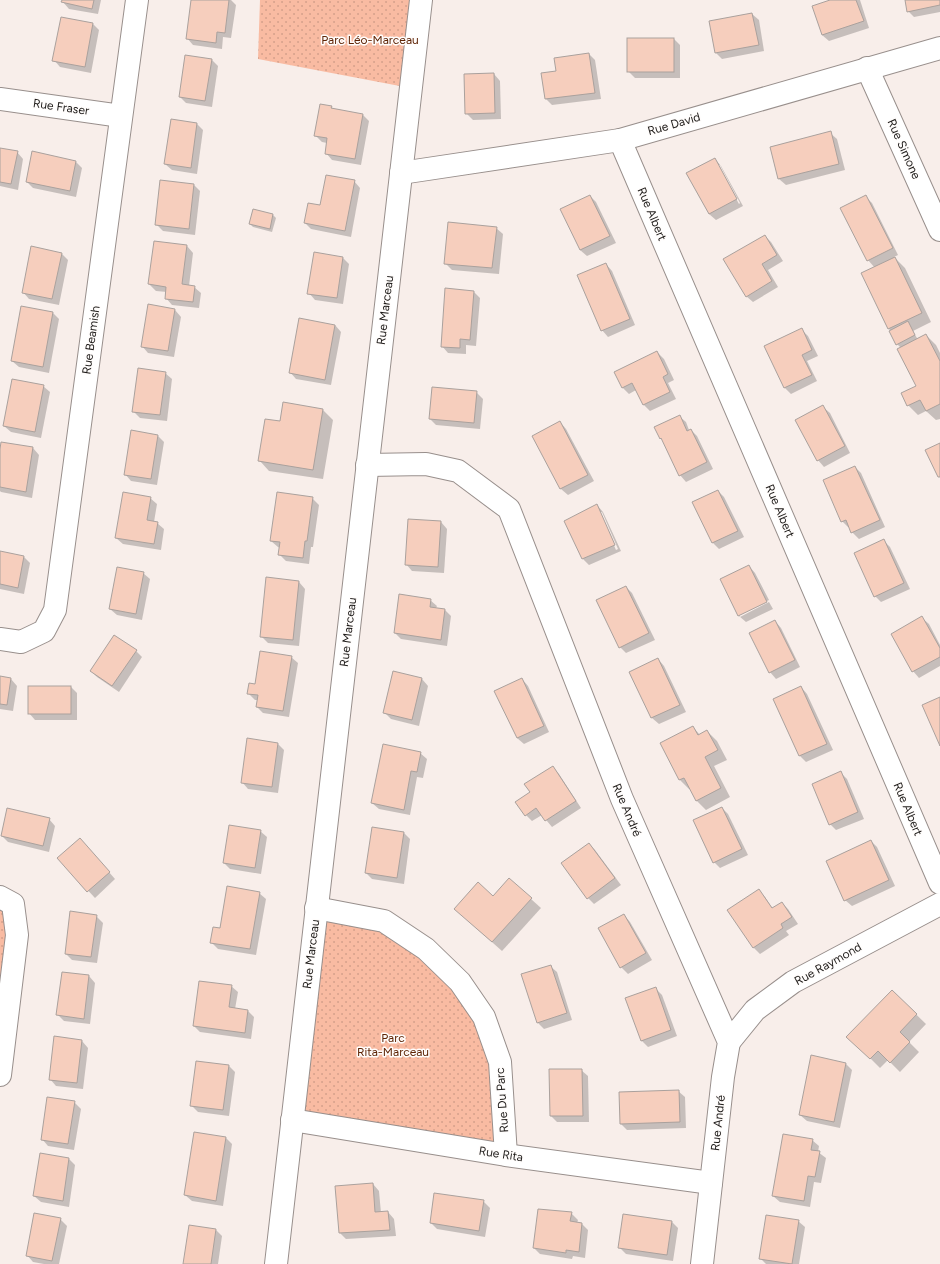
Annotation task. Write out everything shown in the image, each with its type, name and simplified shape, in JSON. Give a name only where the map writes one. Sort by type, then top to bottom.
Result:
[{"type":"street","name":"Rue Beamish","points":[[0,639],[21,642],[44,631],[55,610],[137,0]]},
{"type":"street","name":"Rue Marceau","points":[[276,1264],[421,0]]},
{"type":"street","name":"Rue David","points":[[401,173],[620,140],[940,48]]},
{"type":"street","name":"Rue Simone","points":[[867,68],[940,230]]},
{"type":"street","name":"Rue Fraser","points":[[0,99],[121,116]]},
{"type":"street","name":"Rue Albert","points":[[620,140],[940,883]]},
{"type":"street","name":"Rue André","points":[[367,465],[426,464],[458,471],[509,509],[622,799],[730,1042],[723,1077],[702,1264]]},
{"type":"street","points":[[0,897],[13,904],[16,935],[0,1075]]},
{"type":"street","name":"Rue Raymond","points":[[730,1042],[755,1010],[793,982],[940,904]]},
{"type":"street","name":"Rue Du Parc","points":[[316,908],[384,921],[426,949],[460,982],[484,1017],[500,1062],[506,1155]]},
{"type":"street","name":"Rue Rita","points":[[292,1120],[506,1155],[711,1183]]},
{"type":"green space","name":"Parc Léo-Marceau","points":[[260,0],[416,0],[405,87],[258,59]]},
{"type":"green space","points":[[0,897],[13,904],[0,1075]]},
{"type":"green space","name":"Parc Rita-Marceau","points":[[316,908],[384,921],[460,982],[500,1062],[498,1153],[292,1120]]},
{"type":"building","points":[[62,0],[94,0],[92,9],[61,2]]},
{"type":"building","points":[[191,0],[229,0],[225,33],[217,32],[216,43],[186,39]]},
{"type":"building","points":[[830,0],[856,0],[864,21],[822,35],[812,6]]},
{"type":"building","points":[[905,0],[940,0],[940,5],[907,12]]},
{"type":"building","points":[[752,13],[759,45],[715,53],[709,21]]},
{"type":"building","points":[[61,17],[93,23],[85,67],[52,61]]},
{"type":"building","points":[[627,38],[674,38],[674,72],[627,72]]},
{"type":"building","points":[[589,53],[595,93],[545,99],[541,73],[556,71],[554,58]]},
{"type":"building","points":[[185,55],[212,59],[205,101],[179,97]]},
{"type":"building","points":[[494,73],[495,113],[465,114],[464,74]]},
{"type":"building","points":[[320,104],[332,106],[331,108],[363,114],[355,159],[325,154],[327,138],[314,136]]},
{"type":"building","points":[[171,119],[197,123],[191,168],[164,164]]},
{"type":"building","points":[[831,131],[839,164],[778,179],[770,147]]},
{"type":"building","points":[[0,148],[18,151],[11,184],[0,182]]},
{"type":"building","points":[[32,151],[76,161],[70,191],[26,182]]},
{"type":"building","points":[[715,158],[737,199],[709,214],[686,173]]},
{"type":"building","points":[[326,175],[355,180],[345,231],[304,223],[308,203],[320,205]]},
{"type":"building","points":[[160,180],[194,184],[189,229],[155,225]]},
{"type":"building","points":[[590,195],[610,236],[580,250],[560,209]]},
{"type":"building","points":[[866,195],[893,248],[867,261],[840,208]]},
{"type":"building","points":[[253,209],[273,214],[270,229],[249,224]]},
{"type":"building","points":[[448,222],[497,227],[492,268],[444,264]]},
{"type":"building","points":[[765,235],[777,255],[762,264],[772,281],[746,297],[723,259]]},
{"type":"building","points":[[154,241],[187,245],[182,284],[195,286],[193,302],[165,299],[166,287],[148,284]]},
{"type":"building","points":[[31,246],[62,253],[52,299],[22,293]]},
{"type":"building","points":[[314,252],[343,257],[337,298],[307,294]]},
{"type":"building","points":[[895,257],[922,313],[888,329],[861,273]]},
{"type":"building","points":[[606,263],[630,319],[601,331],[577,275]]},
{"type":"building","points":[[445,288],[474,291],[470,340],[460,339],[460,348],[441,347]]},
{"type":"building","points":[[148,304],[175,309],[168,351],[141,347]]},
{"type":"building","points":[[21,306],[53,312],[43,367],[11,361]]},
{"type":"building","points":[[299,318],[335,325],[325,380],[289,373]]},
{"type":"building","points":[[908,321],[915,335],[896,345],[889,331]]},
{"type":"building","points":[[802,328],[812,350],[802,355],[812,375],[784,388],[764,346]]},
{"type":"building","points":[[926,334],[940,361],[940,404],[926,411],[920,400],[907,406],[901,393],[916,386],[897,349]]},
{"type":"building","points":[[657,351],[668,374],[663,377],[670,392],[643,405],[632,383],[622,388],[614,372]]},
{"type":"building","points":[[138,368],[166,372],[160,415],[132,412]]},
{"type":"building","points":[[12,379],[44,385],[35,432],[3,426]]},
{"type":"building","points":[[432,387],[477,391],[474,423],[429,419]]},
{"type":"building","points":[[283,402],[323,409],[313,470],[258,461],[265,419],[280,421]]},
{"type":"building","points":[[823,405],[845,446],[817,461],[795,420]]},
{"type":"building","points":[[680,415],[687,431],[691,429],[707,462],[679,476],[661,438],[660,439],[654,427]]},
{"type":"building","points":[[560,421],[588,475],[560,489],[532,436]]},
{"type":"building","points":[[131,430],[158,435],[151,479],[124,475]]},
{"type":"building","points":[[1,442],[33,447],[26,492],[0,487]]},
{"type":"building","points":[[940,443],[940,477],[938,477],[925,450]]},
{"type":"building","points":[[855,466],[880,520],[851,533],[846,520],[841,522],[823,480]]},
{"type":"building","points":[[718,490],[738,531],[712,543],[692,502]]},
{"type":"building","points":[[123,492],[151,497],[147,520],[158,522],[154,544],[115,538]]},
{"type":"building","points":[[277,492],[313,497],[303,558],[278,555],[280,542],[270,541]]},
{"type":"building","points":[[597,504],[615,545],[582,559],[564,521]]},
{"type":"building","points":[[408,519],[441,521],[438,567],[405,565]]},
{"type":"building","points":[[884,539],[904,583],[874,597],[854,553]]},
{"type":"building","points":[[0,551],[24,556],[18,588],[0,584]]},
{"type":"building","points":[[749,565],[767,602],[738,616],[720,579]]},
{"type":"building","points":[[117,567],[144,572],[136,614],[109,609]]},
{"type":"building","points":[[266,577],[299,581],[293,640],[260,637]]},
{"type":"building","points":[[626,586],[649,633],[619,648],[596,600]]},
{"type":"building","points":[[399,594],[431,599],[430,607],[445,609],[441,640],[394,633]]},
{"type":"building","points":[[922,616],[940,648],[940,657],[912,672],[891,634]]},
{"type":"building","points":[[775,620],[795,660],[769,673],[749,633]]},
{"type":"building","points":[[114,635],[137,650],[112,686],[90,671]]},
{"type":"building","points":[[260,651],[292,656],[283,711],[256,707],[258,695],[247,694],[249,683],[255,684]]},
{"type":"building","points":[[658,658],[680,705],[651,718],[629,672]]},
{"type":"building","points":[[393,671],[422,678],[412,720],[383,713]]},
{"type":"building","points":[[0,676],[11,678],[7,705],[0,704]]},
{"type":"building","points":[[522,678],[544,726],[517,738],[494,691]]},
{"type":"building","points":[[28,686],[71,686],[71,714],[28,714]]},
{"type":"building","points":[[801,686],[827,744],[799,756],[773,699]]},
{"type":"building","points":[[940,697],[940,746],[922,705]]},
{"type":"building","points":[[693,726],[698,735],[707,730],[718,750],[705,757],[721,788],[696,801],[684,778],[679,780],[660,743]]},
{"type":"building","points":[[247,738],[278,743],[272,787],[241,783]]},
{"type":"building","points":[[383,744],[421,752],[417,772],[411,771],[404,810],[371,803]]},
{"type":"building","points":[[553,766],[576,801],[545,821],[536,808],[525,816],[515,802],[530,792],[524,784]]},
{"type":"building","points":[[841,771],[858,812],[829,825],[812,784]]},
{"type":"building","points":[[722,807],[742,849],[713,863],[693,820]]},
{"type":"building","points":[[7,808],[50,818],[43,846],[1,836]]},
{"type":"building","points":[[229,825],[261,830],[255,868],[223,863]]},
{"type":"building","points":[[372,827],[404,832],[397,878],[365,873]]},
{"type":"building","points":[[80,838],[110,872],[87,892],[57,858]]},
{"type":"building","points":[[871,840],[889,880],[844,901],[826,861]]},
{"type":"building","points":[[589,843],[615,878],[587,899],[561,863]]},
{"type":"building","points":[[509,878],[532,898],[492,942],[454,909],[478,882],[493,896]]},
{"type":"building","points":[[227,886],[260,892],[250,949],[210,943],[213,927],[220,928]]},
{"type":"building","points":[[759,889],[772,908],[782,902],[792,917],[781,924],[783,928],[753,948],[727,910]]},
{"type":"building","points":[[70,911],[97,915],[91,957],[65,954]]},
{"type":"building","points":[[624,914],[646,953],[620,968],[598,928]]},
{"type":"building","points":[[551,965],[567,1013],[537,1023],[521,974]]},
{"type":"building","points":[[62,972],[89,975],[84,1019],[56,1015]]},
{"type":"building","points":[[199,981],[232,985],[229,1007],[248,1010],[245,1033],[193,1026]]},
{"type":"building","points":[[656,987],[671,1030],[641,1041],[625,998]]},
{"type":"building","points":[[892,990],[917,1014],[900,1032],[910,1042],[890,1063],[878,1051],[870,1059],[846,1037]]},
{"type":"building","points":[[54,1036],[82,1040],[77,1083],[49,1080]]},
{"type":"building","points":[[811,1055],[846,1063],[834,1122],[799,1115]]},
{"type":"building","points":[[196,1061],[229,1065],[223,1110],[190,1106]]},
{"type":"building","points":[[549,1069],[582,1069],[583,1116],[550,1116]]},
{"type":"building","points":[[679,1090],[680,1122],[620,1124],[619,1092]]},
{"type":"building","points":[[47,1097],[75,1101],[68,1144],[41,1140]]},
{"type":"building","points":[[194,1132],[226,1137],[216,1201],[184,1195]]},
{"type":"building","points":[[783,1134],[813,1139],[811,1150],[820,1151],[815,1177],[808,1176],[804,1201],[772,1196]]},
{"type":"building","points":[[40,1153],[69,1158],[63,1201],[33,1196]]},
{"type":"building","points":[[373,1183],[375,1212],[388,1211],[390,1230],[339,1233],[335,1186]]},
{"type":"building","points":[[434,1193],[484,1200],[479,1231],[430,1223]]},
{"type":"building","points":[[538,1209],[572,1212],[570,1221],[582,1223],[579,1252],[566,1250],[566,1253],[533,1248]]},
{"type":"building","points":[[34,1213],[61,1218],[52,1261],[26,1256]]},
{"type":"building","points":[[623,1214],[672,1221],[667,1255],[618,1248]]},
{"type":"building","points":[[766,1215],[799,1220],[792,1264],[759,1259]]},
{"type":"building","points":[[189,1225],[216,1229],[211,1264],[183,1264]]}]
